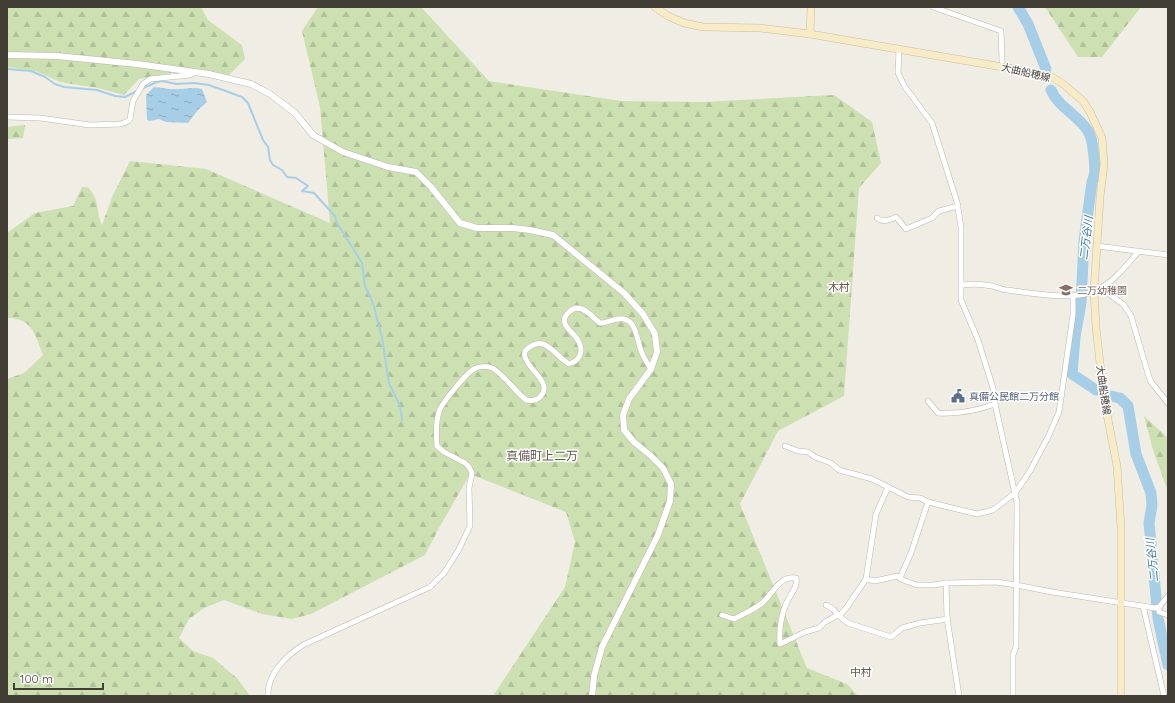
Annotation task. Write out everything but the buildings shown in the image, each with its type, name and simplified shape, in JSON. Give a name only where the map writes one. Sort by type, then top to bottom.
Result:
[{"type":"main road","name":"大曲船穂線","points":[[656,7],[668,16],[684,23],[703,27],[760,28],[810,34],[1038,73],[1052,77],[1083,101],[1090,112],[1102,138],[1104,164],[1100,197],[1096,326],[1104,399],[1117,466],[1121,528],[1120,696]]},
{"type":"main road","points":[[810,34],[811,7]]},
{"type":"street","points":[[934,7],[1001,31],[1002,61]]},
{"type":"street","points":[[899,50],[898,73],[905,87],[932,123],[958,206],[962,227],[961,300],[978,340],[993,388],[995,404],[1017,503],[1016,647],[1013,656],[1013,696]]},
{"type":"street","points":[[7,55],[57,56],[137,64],[196,72],[251,84],[270,94],[295,113],[313,134],[343,152],[388,167],[416,172],[431,187],[460,223],[477,228],[513,228],[553,235],[624,293],[643,314],[655,334],[657,352],[651,369],[629,399],[623,415],[624,430],[634,442],[663,468],[671,484],[670,501],[666,516],[658,535],[602,647],[594,676],[592,696]]},
{"type":"street","points":[[7,117],[40,118],[90,126],[121,124],[128,122],[130,119],[133,101],[143,84],[150,79],[190,75],[196,72]]},
{"type":"street","points":[[877,218],[880,221],[886,221],[896,217],[906,228],[932,218],[939,211],[958,206]]},
{"type":"street","points":[[1098,246],[1168,255]]},
{"type":"street","points":[[962,285],[974,283],[993,286],[1005,290],[1073,297],[1097,290],[1122,271],[1138,252]]},
{"type":"street","points":[[1097,290],[1124,305],[1132,316],[1151,382],[1168,403]]},
{"type":"street","points":[[785,446],[798,451],[808,452],[815,457],[831,463],[839,470],[872,479],[908,497],[920,498],[928,502],[977,514],[993,510],[1015,493],[1030,471],[1058,412],[1072,315],[1073,297]]},
{"type":"street","points":[[268,696],[271,679],[278,667],[292,652],[303,645],[430,587],[444,572],[458,551],[470,526],[469,488],[472,473],[465,463],[444,452],[437,446],[436,438],[440,410],[451,393],[468,373],[475,368],[483,366],[492,368],[526,400],[532,401],[538,399],[544,393],[544,384],[525,358],[525,351],[534,344],[541,343],[546,345],[562,360],[569,364],[580,357],[582,351],[578,339],[567,328],[564,322],[565,317],[570,310],[576,308],[582,308],[600,323],[607,323],[615,319],[623,318],[628,320],[633,325],[641,352],[651,369]]},
{"type":"street","points":[[928,401],[938,413],[952,414],[966,412],[995,404]]},
{"type":"street","points":[[722,615],[734,619],[750,612],[763,603],[782,580],[790,577],[796,578],[797,583],[786,603],[779,633],[780,644],[805,632],[819,628],[825,622],[840,615],[866,578],[876,514],[888,487]]},
{"type":"street","points":[[900,578],[911,553],[928,502]]},
{"type":"street","points":[[866,578],[875,581],[897,576],[917,585],[984,582],[1016,585],[1052,592],[1143,606],[1159,607]]},
{"type":"street","points":[[946,583],[948,619],[959,696]]},
{"type":"street","points":[[1168,596],[1159,607],[1159,612],[1168,615]]},
{"type":"street","points":[[826,604],[848,623],[891,637],[902,628],[920,623],[948,619]]},
{"type":"street","points":[[1143,606],[1164,696]]},
{"type":"green space","points":[[7,7],[201,7],[208,20],[242,45],[245,59],[229,75],[182,71],[139,79],[124,95],[98,88],[60,82],[36,71],[7,67]]},
{"type":"green space","points":[[318,7],[421,7],[489,81],[621,101],[703,102],[834,95],[872,122],[881,163],[859,188],[844,396],[778,431],[740,504],[807,668],[847,684],[858,696],[493,696],[565,587],[575,542],[566,512],[470,474],[425,555],[311,614],[292,619],[262,614],[224,600],[204,608],[189,619],[179,638],[193,651],[213,658],[238,679],[250,696],[7,696],[7,379],[24,373],[43,355],[35,335],[28,324],[16,319],[7,318],[7,233],[35,213],[73,206],[82,187],[87,187],[94,196],[102,225],[113,195],[130,161],[206,169],[330,223],[320,107],[302,31]]},
{"type":"green space","points":[[1045,7],[1141,7],[1102,57],[1078,57]]},
{"type":"green space","points":[[25,125],[23,138],[7,139],[7,127]]},
{"type":"green space","points":[[1144,416],[1168,438],[1168,492],[1153,450]]},
{"type":"water","points":[[154,87],[202,89],[207,102],[198,110],[188,123],[166,122],[159,119],[150,121],[147,120],[146,95]]},
{"type":"waterway","name":"二万谷川","points":[[1018,7],[1028,24],[1046,69]]},
{"type":"waterway","points":[[7,69],[31,71],[45,77],[55,84],[64,87],[97,90],[115,96],[125,97],[137,91]]},
{"type":"waterway","points":[[141,89],[162,81],[176,84],[194,83],[209,85],[242,97],[248,103],[263,140],[268,147],[270,160],[273,165],[282,170],[287,177],[296,178],[308,186],[302,191],[314,193],[335,216],[337,223],[362,263],[365,286],[373,303],[382,338],[389,383],[400,406],[402,420]]},
{"type":"waterway","name":"二万谷川","points":[[1051,90],[1058,101],[1084,125],[1091,137],[1095,173],[1092,182],[1084,241],[1081,303],[1075,337],[1072,374],[1096,390]]},
{"type":"waterway","name":"二万谷川","points":[[1111,396],[1120,398],[1128,406],[1136,454],[1151,493],[1152,505],[1149,523],[1158,618],[1168,665]]},
{"type":"place","name":"二万幼稚園","points":[[1066,290]]},
{"type":"place","name":"真備公民館二万分館","points":[[958,396]]},
{"type":"district","name":"木村","points":[[839,287]]},
{"type":"district","name":"真備町上二万","points":[[542,456]]},
{"type":"district","name":"中村","points":[[861,672]]}]
